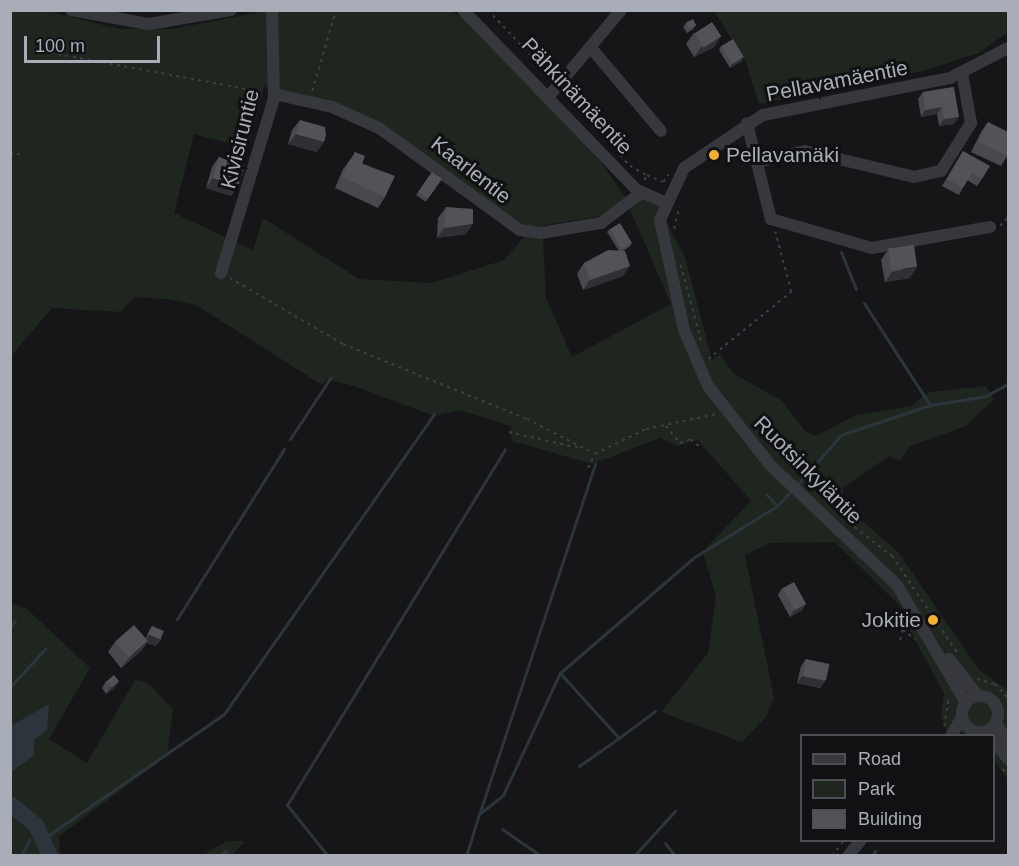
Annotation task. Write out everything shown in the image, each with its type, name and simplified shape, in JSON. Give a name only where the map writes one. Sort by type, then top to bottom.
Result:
[{"type":"street","points":[[71,10],[149,24],[231,10]]},
{"type":"street","name":"Kivisiruntie","points":[[221,273],[274,94],[272,10]]},
{"type":"street","name":"Pähkinämäentie","points":[[463,10],[550,95],[642,192],[666,203]]},
{"type":"street","points":[[550,95],[592,49],[621,10]]},
{"type":"street","name":"Pellavamäentie","points":[[666,203],[667,185],[684,168],[747,123],[781,109],[962,73],[1008,48]]},
{"type":"street","points":[[592,49],[661,131]]},
{"type":"street","points":[[757,162],[805,151],[914,177],[940,171],[971,123],[962,73]]},
{"type":"street","name":"Kaarlentie","points":[[274,94],[311,101],[360,118],[405,144],[520,230],[541,233],[601,223],[642,192]]},
{"type":"street","points":[[747,123],[771,219],[872,248],[990,227]]},
{"type":"street","name":"Ruotsinkyläntie","points":[[666,203],[659,235],[684,330],[725,411],[771,466],[897,585],[936,645],[966,703]]},
{"type":"street","name":"Ruotsinkyläntie","points":[[957,689],[978,696]]},
{"type":"street","points":[[952,734],[962,717],[966,703],[978,696],[996,707],[996,722],[1008,746]]},
{"type":"street","points":[[962,717],[981,734]]},
{"type":"street","points":[[983,734],[996,722]]},
{"type":"street","points":[[995,747],[1008,759]]},
{"type":"street","points":[[848,855],[859,842]]},
{"type":"path","points":[[311,101],[320,50],[336,10]]},
{"type":"path","points":[[488,10],[559,85],[630,166],[646,175]]},
{"type":"path","points":[[36,50],[274,94]]},
{"type":"path","points":[[10,152],[22,154]]},
{"type":"path","points":[[672,237],[680,203]]},
{"type":"path","points":[[706,360],[791,292],[771,219]]},
{"type":"path","points":[[678,257],[710,369]]},
{"type":"path","points":[[221,273],[343,344],[527,419],[580,449]]},
{"type":"path","points":[[508,432],[595,454],[666,425],[725,411]]},
{"type":"path","points":[[666,425],[669,436],[680,443],[691,439],[699,446]]},
{"type":"path","points":[[588,468],[595,454]]},
{"type":"path","points":[[839,515],[892,556],[963,662]]},
{"type":"path","points":[[900,640],[904,622]]},
{"type":"path","points":[[897,625],[920,644]]},
{"type":"path","points":[[940,734],[957,689],[974,678],[995,684],[1008,698]]},
{"type":"path","points":[[944,687],[957,689]]},
{"type":"path","points":[[832,855],[842,842]]},
{"type":"green space","points":[[11,11],[47,11],[119,29],[172,29],[265,11],[450,11],[467,19],[587,142],[625,197],[652,196],[685,257],[712,360],[720,354],[733,373],[782,401],[805,431],[816,436],[856,415],[911,406],[930,392],[986,386],[994,399],[966,426],[910,446],[900,461],[889,456],[843,488],[842,503],[898,552],[979,670],[1008,690],[1008,780],[995,761],[995,734],[947,732],[941,716],[944,693],[908,627],[905,611],[835,542],[770,543],[745,555],[774,698],[766,717],[742,742],[661,712],[708,653],[716,597],[703,551],[751,501],[698,440],[677,446],[660,438],[592,464],[512,441],[510,426],[460,410],[434,416],[354,386],[327,379],[322,385],[196,305],[166,299],[134,297],[121,312],[52,308],[11,356]],"holes":[[[264,87],[329,101],[529,228],[600,216],[625,198],[671,304],[572,357],[546,298],[543,237],[525,236],[504,260],[432,283],[359,279],[263,218],[253,250],[174,213],[194,134],[248,148]]]},
{"type":"green space","points":[[714,11],[1008,11],[1008,32],[979,53],[926,70],[759,104],[745,60]]},
{"type":"green space","points":[[10,602],[27,609],[90,668],[49,739],[87,763],[135,680],[147,682],[173,709],[167,756],[59,836],[60,855],[11,855]]},
{"type":"green space","points":[[227,841],[245,841],[233,855],[203,855]]},
{"type":"shaded area","points":[[49,704],[47,730],[34,740],[34,755],[11,772],[11,726]]},
{"type":"building","points":[[693,19],[696,25],[689,29],[686,23]]},
{"type":"building","points":[[712,22],[721,36],[704,48],[694,33]]},
{"type":"building","points":[[733,39],[744,57],[732,64],[721,46]]},
{"type":"building","points":[[954,87],[959,117],[944,119],[942,107],[925,110],[923,92]]},
{"type":"building","points":[[300,120],[325,127],[324,142],[296,134]]},
{"type":"building","points":[[988,122],[1008,132],[1008,156],[978,142]]},
{"type":"building","points":[[963,151],[990,166],[982,179],[972,173],[963,188],[947,179]]},
{"type":"building","points":[[355,152],[365,156],[362,164],[351,159]]},
{"type":"building","points":[[219,157],[245,165],[238,186],[213,178]]},
{"type":"building","points":[[350,159],[395,176],[385,197],[342,177]]},
{"type":"building","points":[[432,172],[442,179],[428,199],[418,192]]},
{"type":"building","points":[[446,207],[473,209],[473,224],[444,228]]},
{"type":"building","points":[[620,223],[632,243],[622,249],[610,229]]},
{"type":"building","points":[[914,245],[917,267],[891,270],[888,249]]},
{"type":"building","points":[[608,250],[625,251],[630,266],[590,280],[584,263]]},
{"type":"building","points":[[794,582],[806,604],[795,610],[783,588]]},
{"type":"building","points":[[134,625],[148,641],[129,657],[115,641]]},
{"type":"building","points":[[152,626],[164,631],[160,639],[148,634]]},
{"type":"building","points":[[806,659],[829,664],[826,681],[802,676]]},
{"type":"building","points":[[114,675],[119,681],[111,688],[106,681]]},
{"type":"waterway","points":[[841,252],[856,289]]},
{"type":"waterway","points":[[864,303],[930,405]]},
{"type":"waterway","points":[[290,439],[331,377]]},
{"type":"waterway","points":[[796,486],[841,435],[930,405],[986,396],[1008,384]]},
{"type":"waterway","points":[[43,839],[224,714],[434,414]]},
{"type":"waterway","points":[[177,619],[284,449]]},
{"type":"waterway","points":[[328,856],[287,805],[505,449]]},
{"type":"waterway","points":[[480,812],[595,464]]},
{"type":"waterway","points":[[466,856],[479,814],[503,795],[560,673],[693,558],[777,506],[792,490]]},
{"type":"waterway","points":[[766,494],[777,506]]},
{"type":"waterway","points":[[10,627],[15,621]]},
{"type":"waterway","points":[[10,687],[45,649]]},
{"type":"waterway","points":[[560,673],[619,738],[655,711]]},
{"type":"waterway","points":[[579,766],[619,738]]},
{"type":"waterway","points":[[10,804],[36,825],[50,856]]},
{"type":"waterway","points":[[634,856],[675,811]]},
{"type":"waterway","points":[[502,829],[541,856]]},
{"type":"waterway","points":[[21,856],[29,840]]},
{"type":"waterway","points":[[665,843],[675,856]]},
{"type":"waterway","points":[[219,856],[226,851]]},
{"type":"waterway","points":[[872,856],[875,851]]},
{"type":"place","name":"Pellavamäki","points":[[714,155]]},
{"type":"place","name":"Jokitie","points":[[933,620]]}]
